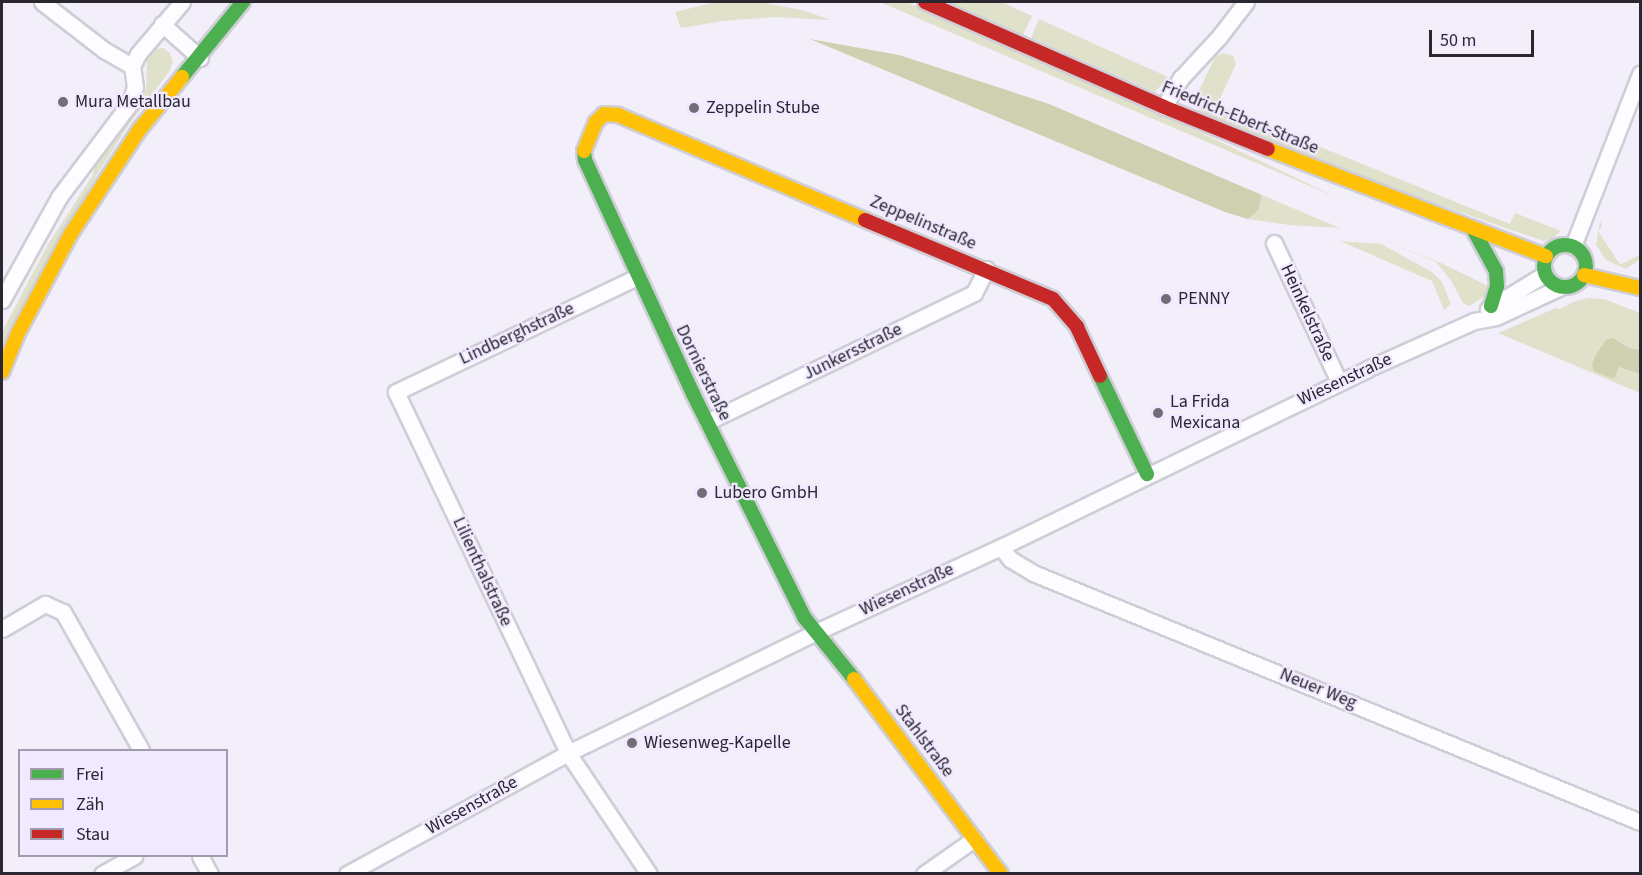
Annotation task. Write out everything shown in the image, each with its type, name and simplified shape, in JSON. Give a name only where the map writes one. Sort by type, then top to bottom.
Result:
[{"type":"street","points":[[42,2],[104,50],[132,66]]},
{"type":"street","points":[[2,300],[59,197],[129,103],[135,87],[132,66],[138,54],[182,2]]},
{"type":"street","points":[[2,372],[18,333],[70,235],[140,129],[200,58],[216,33],[243,2]]},
{"type":"street","points":[[200,58],[235,29],[260,2]]},
{"type":"street","name":"Friedrich-Ebert-Straße","points":[[925,2],[1164,107],[1546,256]]},
{"type":"street","points":[[1164,107],[1180,78],[1219,37],[1246,2]]},
{"type":"street","points":[[162,24],[200,58]]},
{"type":"street","points":[[1573,246],[1641,74]]},
{"type":"street","name":"Zeppelinstraße","points":[[596,122],[604,114],[618,115],[986,268],[1053,299],[1068,314],[1147,474]]},
{"type":"street","name":"Dornierstraße","points":[[596,122],[584,148],[585,160],[637,277],[707,422],[804,617],[816,632]]},
{"type":"street","points":[[1473,229],[1496,271],[1497,286],[1491,306]]},
{"type":"street","name":"Heinkelstraße","points":[[1274,243],[1339,382]]},
{"type":"street","points":[[1557,246],[1573,246],[1583,255],[1586,269],[1584,275],[1574,285],[1561,287],[1551,282],[1545,274],[1546,256],[1557,246]]},
{"type":"street","name":"Junkersstraße","points":[[707,422],[974,293],[986,268]]},
{"type":"street","name":"Wiesenstraße","points":[[1474,321],[1491,306],[1523,290],[1545,274]]},
{"type":"street","points":[[1584,275],[1641,288]]},
{"type":"street","name":"Lindberghstraße","points":[[396,392],[637,277]]},
{"type":"street","name":"Wiesenstraße","points":[[347,873],[567,753],[816,632],[1001,547],[1339,382],[1474,321],[1496,317],[1561,287]]},
{"type":"street","name":"Lilienthalstraße","points":[[396,392],[567,753],[649,873]]},
{"type":"street","name":"Neuer Weg","points":[[1001,547],[1010,559],[1033,573],[1641,822]]},
{"type":"street","points":[[2,629],[45,604],[63,612],[140,749]]},
{"type":"street","name":"Stahlstraße","points":[[816,632],[829,645],[1001,873]]},
{"type":"street","points":[[924,873],[974,839]]},
{"type":"street","points":[[102,873],[130,857]]},
{"type":"street","points":[[201,857],[210,873]]},
{"type":"green space","points":[[716,2],[759,2],[802,10],[831,20],[775,17],[723,21],[681,28],[675,12]]},
{"type":"green space","points":[[880,2],[907,2],[1208,136],[1338,198]]},
{"type":"green space","points":[[947,2],[1001,2],[1032,16],[1023,35]]},
{"type":"green space","points":[[1039,19],[1168,77],[1155,92],[1031,38]]},
{"type":"green space","points":[[810,39],[899,55],[1049,104],[1262,195],[1258,210],[1248,219],[1225,212]]},
{"type":"green space","points":[[163,48],[170,53],[173,62],[169,72],[130,123],[96,176],[2,350],[2,334],[5,326],[47,246],[93,175],[96,156],[123,129],[140,105],[146,89],[147,59],[154,49]]},
{"type":"green space","points":[[1223,53],[1233,56],[1236,64],[1217,105],[1510,224],[1515,213],[1561,231],[1552,239],[1543,241],[1334,168],[1202,114],[1197,107],[1196,97],[1215,57]]},
{"type":"green space","points":[[1262,195],[1340,228],[1290,225],[1248,219],[1258,210]]},
{"type":"green space","points":[[1598,231],[1621,264],[1640,255],[1640,259],[1626,269],[1606,260],[1596,245]]},
{"type":"green space","points":[[1340,241],[1381,244],[1432,272],[1442,282],[1451,304],[1444,310],[1432,281]]},
{"type":"green space","points":[[1391,244],[1441,263],[1490,287],[1484,297],[1469,306],[1463,303],[1452,282],[1436,262]]},
{"type":"green space","points":[[1589,298],[1604,299],[1640,313],[1640,350],[1629,348],[1613,338],[1619,367],[1640,374],[1640,393],[1498,333],[1556,308],[1560,309],[1575,301]]},
{"type":"green space","points":[[1613,338],[1629,348],[1640,350],[1640,374],[1619,367],[1614,379],[1594,371],[1592,365],[1595,356],[1606,340]]},
{"type":"traffic: fast","points":[[182,77],[243,2]]},
{"type":"traffic: fast","points":[[584,151],[585,160],[693,394],[804,617],[854,679]]},
{"type":"traffic: fast","points":[[1473,229],[1496,271],[1497,286],[1491,306]]},
{"type":"traffic: fast","points":[[1565,245],[1573,246],[1580,251],[1585,258],[1586,266],[1585,274],[1580,281],[1573,286],[1565,287],[1557,286],[1550,281],[1545,274],[1544,266],[1545,258],[1550,251],[1557,246],[1565,245]]},
{"type":"traffic: fast","points":[[1100,376],[1147,474]]},
{"type":"traffic: slow","points":[[2,372],[18,333],[70,235],[140,129],[182,77]]},
{"type":"traffic: slow","points":[[584,151],[596,122],[604,114],[618,115],[865,220]]},
{"type":"traffic: slow","points":[[1268,149],[1546,256]]},
{"type":"traffic: slow","points":[[1584,275],[1640,288]]},
{"type":"traffic: slow","points":[[854,679],[1001,874]]},
{"type":"traffic: jam","points":[[925,2],[1164,107],[1268,149]]},
{"type":"traffic: jam","points":[[865,220],[1053,299],[1077,327],[1100,376]]},
{"type":"place","name":"Mura Metallbau","points":[[63,102]]},
{"type":"place","name":"Zeppelin Stube","points":[[694,108]]},
{"type":"place","name":"PENNY","points":[[1166,299]]},
{"type":"place","name":"La Frida Mexicana","points":[[1158,413]]},
{"type":"place","name":"Lubero GmbH","points":[[702,493]]},
{"type":"place","name":"Wiesenweg-Kapelle","points":[[632,743]]}]
